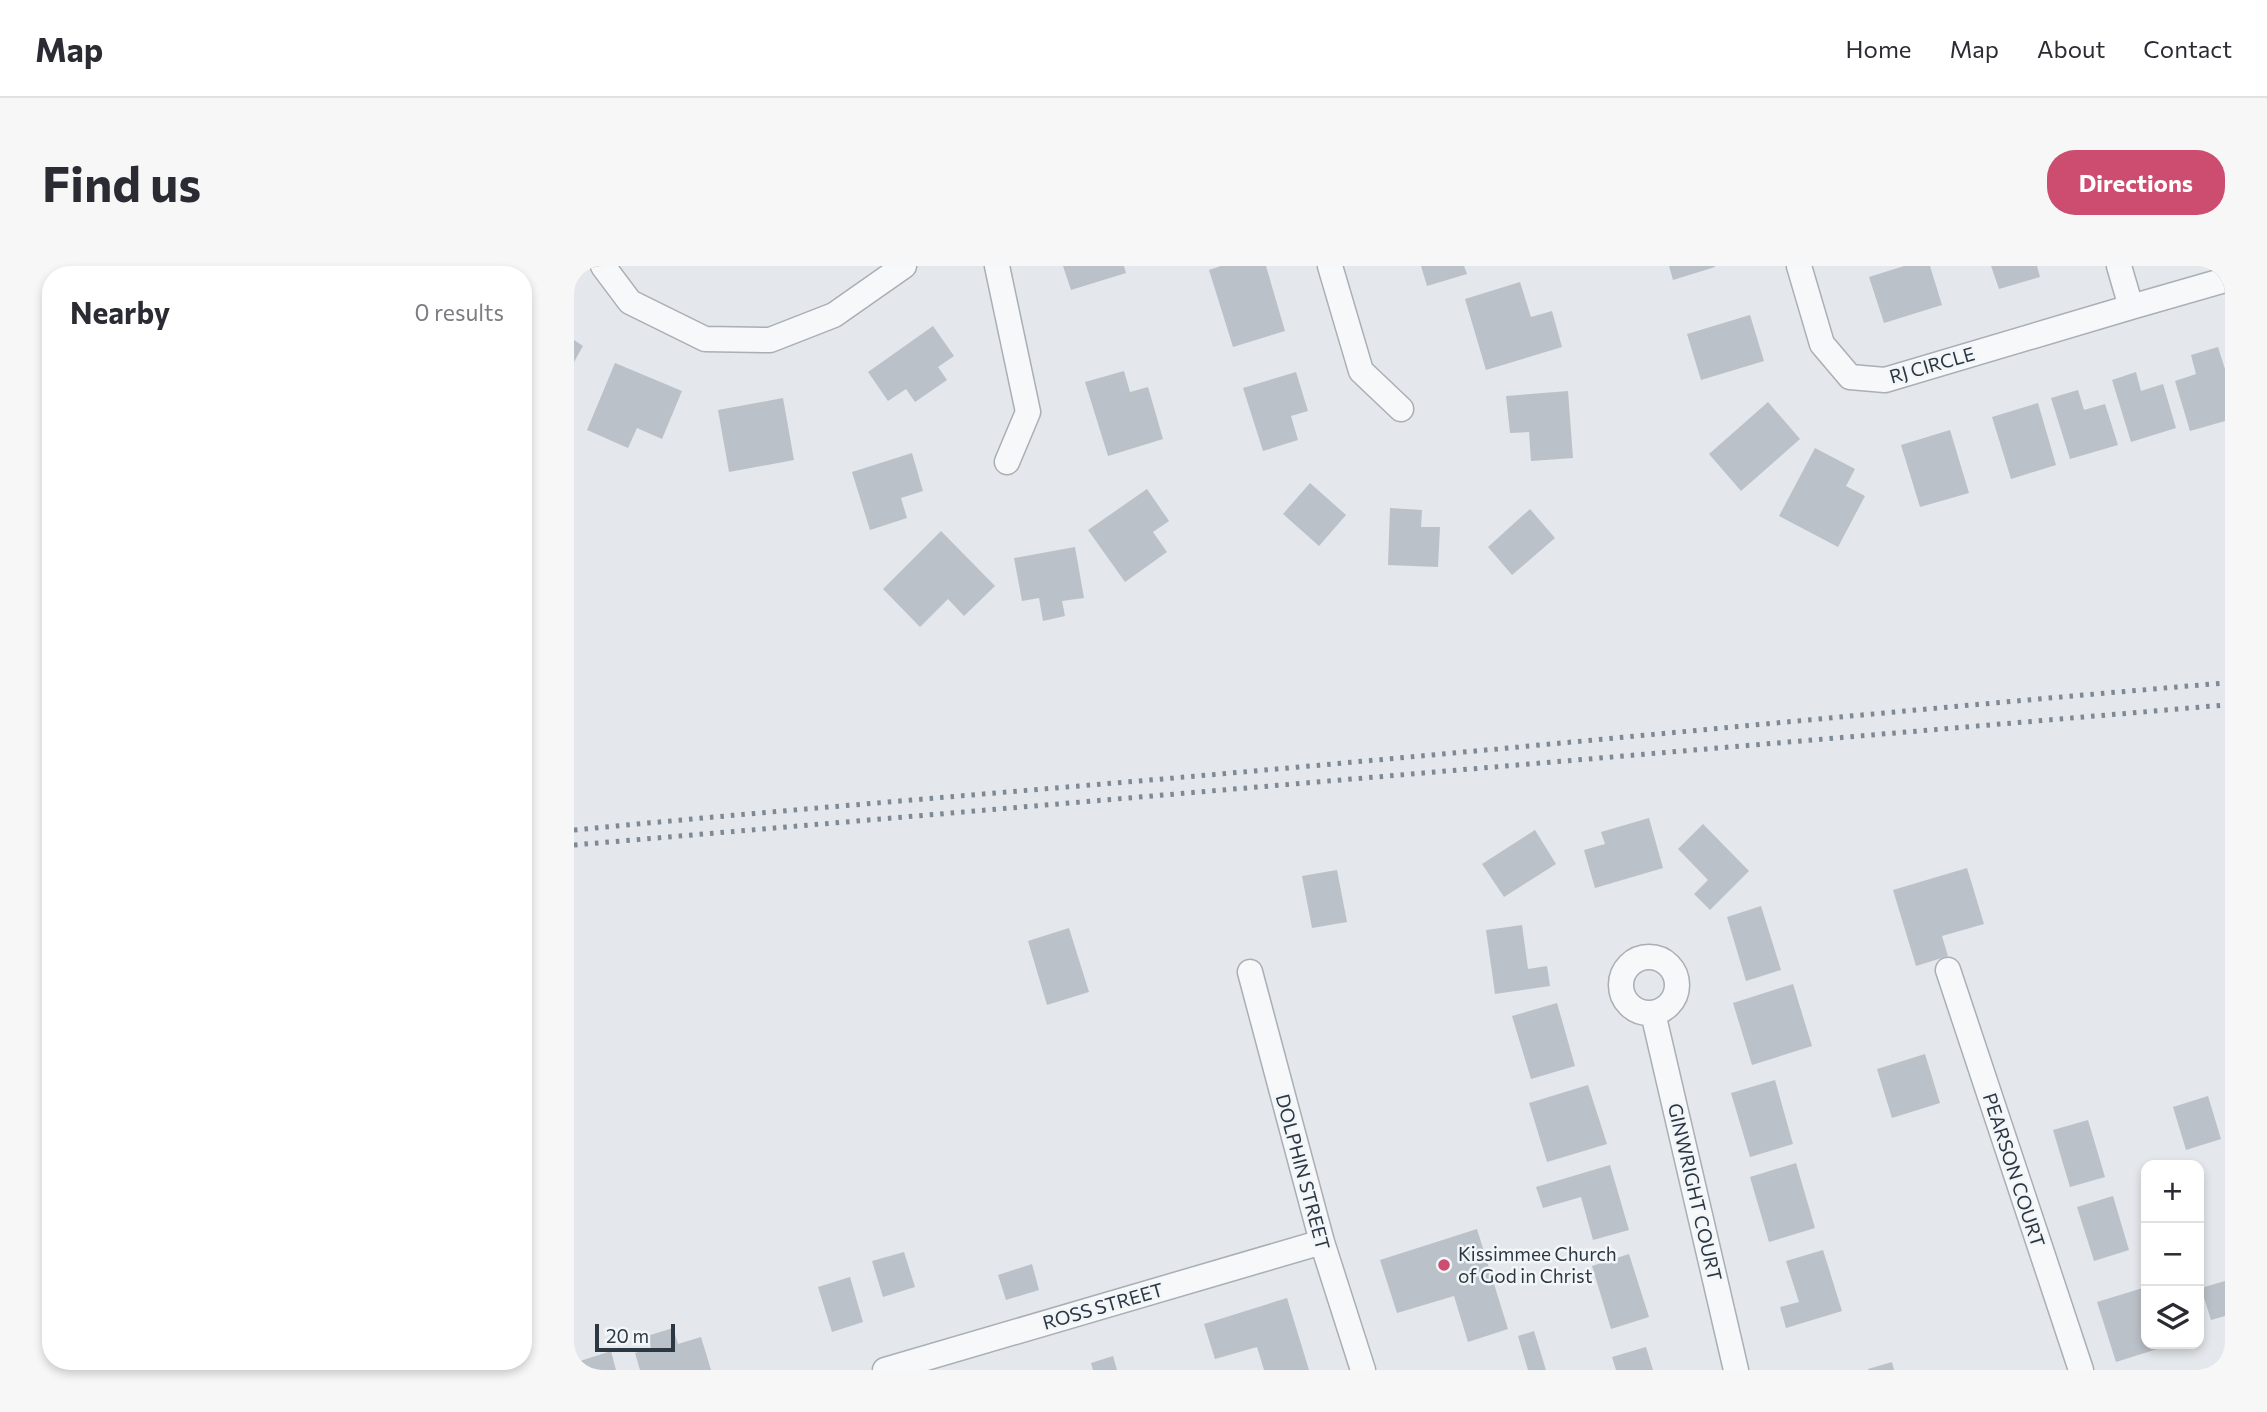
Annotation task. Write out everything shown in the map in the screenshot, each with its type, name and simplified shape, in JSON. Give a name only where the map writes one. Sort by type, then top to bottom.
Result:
[{"type":"street","points":[[603,266],[630,302],[705,339],[770,340],[834,315],[904,266]]},
{"type":"street","points":[[997,266],[1028,412],[1007,462]]},
{"type":"street","points":[[1330,266],[1361,371],[1401,409]]},
{"type":"street","name":"RJ CIRCLE","points":[[1800,266],[1822,344],[1850,377],[1885,380],[2225,280]]},
{"type":"street","points":[[2119,266],[2131,307]]},
{"type":"street","name":"PEARSON COURT","points":[[1948,970],[2081,1370]]},
{"type":"street","name":"DOLPHIN STREET","points":[[1250,972],[1322,1242],[1363,1370]]},
{"type":"street","name":"GINWRIGHT COURT","points":[[1653,1013],[1736,1370]]},
{"type":"street","name":"ROSS STREET","points":[[885,1370],[1322,1242]]},
{"type":"building","points":[[1063,266],[1124,266],[1126,273],[1071,290]]},
{"type":"building","points":[[1221,266],[1266,266],[1285,331],[1233,347],[1209,270]]},
{"type":"building","points":[[1421,266],[1464,266],[1467,274],[1427,286]]},
{"type":"building","points":[[1669,266],[1715,266],[1715,267],[1673,280]]},
{"type":"building","points":[[1904,266],[1930,266],[1942,305],[1884,323],[1869,277]]},
{"type":"building","points":[[1991,266],[2037,266],[2040,277],[1999,289]]},
{"type":"building","points":[[1520,282],[1531,317],[1552,311],[1562,347],[1486,370],[1465,299]]},
{"type":"building","points":[[1750,315],[1764,361],[1701,380],[1687,334]]},
{"type":"building","points":[[933,326],[954,356],[938,367],[947,380],[915,402],[906,389],[888,401],[868,372]]},
{"type":"building","points":[[574,340],[583,346],[574,362]]},
{"type":"building","points":[[2218,347],[2225,369],[2225,421],[2190,431],[2175,381],[2196,374],[2191,355]]},
{"type":"building","points":[[615,363],[682,391],[662,439],[637,428],[628,448],[587,430]]},
{"type":"building","points":[[1124,371],[1130,392],[1148,387],[1163,439],[1108,456],[1085,382]]},
{"type":"building","points":[[1296,372],[1308,411],[1291,416],[1298,440],[1263,451],[1243,388]]},
{"type":"building","points":[[2136,372],[2141,391],[2163,384],[2176,428],[2131,442],[2112,380]]},
{"type":"building","points":[[2078,390],[2084,410],[2105,404],[2118,445],[2070,459],[2051,398]]},
{"type":"building","points":[[1568,391],[1573,458],[1531,461],[1529,432],[1510,433],[1506,396]]},
{"type":"building","points":[[783,398],[794,460],[729,472],[718,410]]},
{"type":"building","points":[[1768,402],[1800,439],[1741,491],[1709,454]]},
{"type":"building","points":[[2038,403],[2056,465],[2011,479],[1992,417]]},
{"type":"building","points":[[1950,430],[1969,493],[1920,507],[1901,445]]},
{"type":"building","points":[[1815,448],[1855,469],[1846,486],[1865,496],[1838,547],[1779,516]]},
{"type":"building","points":[[912,453],[923,491],[901,498],[907,518],[870,530],[852,472]]},
{"type":"building","points":[[1310,483],[1346,515],[1319,546],[1283,514]]},
{"type":"building","points":[[1147,489],[1169,521],[1153,532],[1167,552],[1125,582],[1088,530]]},
{"type":"building","points":[[1390,508],[1422,510],[1421,527],[1440,527],[1438,567],[1388,565]]},
{"type":"building","points":[[1530,509],[1555,538],[1512,575],[1488,547]]},
{"type":"building","points":[[941,531],[995,586],[964,616],[948,599],[920,627],[883,589]]},
{"type":"building","points":[[1075,547],[1084,598],[1062,601],[1065,616],[1043,621],[1039,598],[1022,601],[1014,558]]},
{"type":"building","points":[[1649,818],[1663,868],[1595,888],[1584,850],[1605,844],[1601,832]]},
{"type":"building","points":[[1703,824],[1749,871],[1710,910],[1694,894],[1708,880],[1678,849]]},
{"type":"building","points":[[1535,830],[1556,864],[1504,897],[1482,864]]},
{"type":"building","points":[[1967,868],[1984,924],[1942,936],[1948,956],[1916,966],[1893,890]]},
{"type":"building","points":[[1337,870],[1347,922],[1312,928],[1302,876]]},
{"type":"building","points":[[1761,906],[1781,970],[1746,981],[1727,917]]},
{"type":"building","points":[[1522,925],[1528,969],[1547,966],[1550,986],[1495,994],[1486,930]]},
{"type":"building","points":[[1069,928],[1089,992],[1047,1005],[1028,941]]},
{"type":"building","points":[[1793,984],[1812,1046],[1752,1065],[1733,1003]]},
{"type":"building","points":[[1557,1003],[1575,1066],[1531,1079],[1512,1016]]},
{"type":"building","points":[[1925,1054],[1940,1103],[1892,1118],[1877,1069]]},
{"type":"building","points":[[1775,1080],[1793,1144],[1750,1157],[1731,1093]]},
{"type":"building","points":[[1588,1085],[1607,1144],[1547,1162],[1529,1103]]},
{"type":"building","points":[[2208,1096],[2221,1139],[2186,1150],[2173,1107]]},
{"type":"building","points":[[2088,1120],[2105,1177],[2070,1187],[2053,1130]]},
{"type":"building","points":[[1796,1163],[1815,1228],[1769,1242],[1750,1177]]},
{"type":"building","points":[[1610,1165],[1629,1230],[1593,1240],[1581,1197],[1543,1208],[1536,1187]]},
{"type":"building","points":[[2113,1196],[2129,1250],[2094,1261],[2077,1207]]},
{"type":"building","points":[[1477,1229],[1508,1329],[1468,1342],[1454,1296],[1397,1313],[1380,1260]]},
{"type":"building","points":[[1823,1250],[1842,1311],[1786,1328],[1780,1307],[1799,1302],[1786,1261]]},
{"type":"building","points":[[904,1252],[915,1287],[883,1297],[872,1261]]},
{"type":"building","points":[[1629,1254],[1649,1317],[1611,1329],[1592,1266]]},
{"type":"building","points":[[1032,1264],[1039,1290],[1006,1300],[998,1275]]},
{"type":"building","points":[[850,1277],[863,1322],[832,1332],[818,1287]]},
{"type":"building","points":[[2225,1281],[2225,1316],[2211,1320],[2204,1298],[2204,1287]]},
{"type":"building","points":[[2141,1289],[2141,1349],[2157,1349],[2116,1362],[2097,1302]]},
{"type":"building","points":[[1287,1298],[1309,1370],[1264,1370],[1257,1347],[1215,1359],[1204,1324]]},
{"type":"building","points":[[673,1328],[678,1344],[701,1337],[711,1370],[640,1370],[635,1353],[651,1348],[647,1336]]},
{"type":"building","points":[[1534,1331],[1546,1370],[1528,1370],[1518,1336]]},
{"type":"building","points":[[1646,1347],[1653,1370],[1616,1370],[1612,1357]]},
{"type":"building","points":[[611,1351],[616,1370],[574,1370],[574,1363]]},
{"type":"building","points":[[1113,1356],[1117,1370],[1093,1370],[1091,1363]]},
{"type":"building","points":[[1892,1362],[1894,1370],[1868,1370],[1868,1369]]},
{"type":"railway","points":[[574,830],[2225,683]]},
{"type":"railway","points":[[574,845],[2225,705]]},
{"type":"place","name":"Kissimmee Church of God in Christ","points":[[1444,1265]]}]
